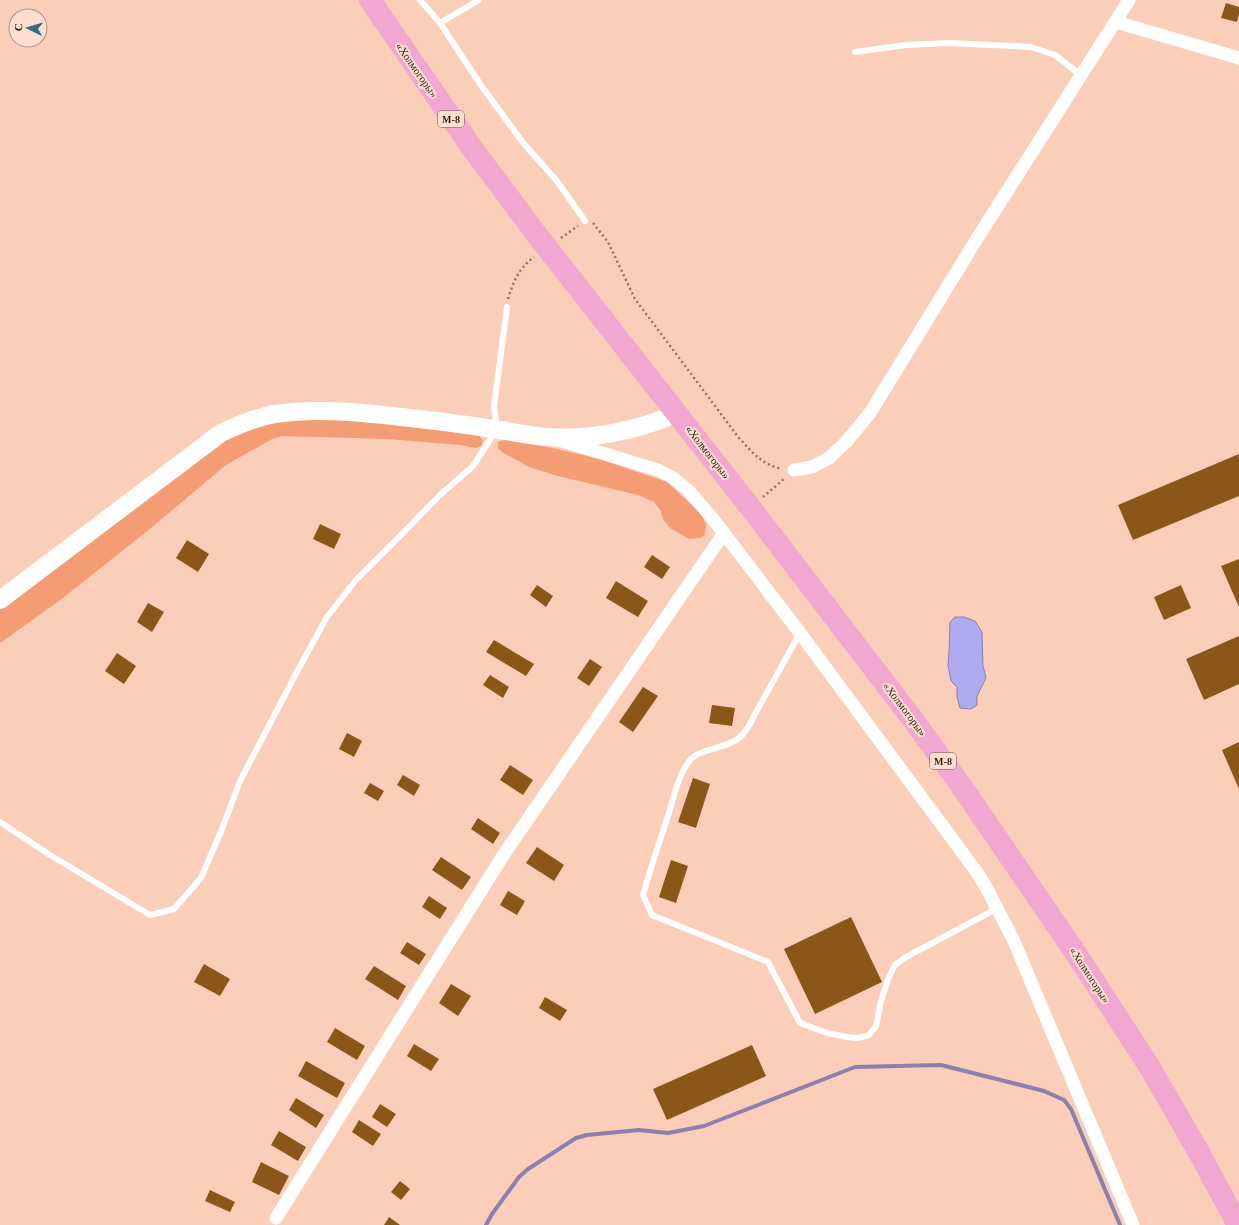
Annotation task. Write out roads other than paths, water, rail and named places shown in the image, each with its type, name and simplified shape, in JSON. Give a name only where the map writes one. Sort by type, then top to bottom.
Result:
[{"type":"highway","name":"«Холмогоры»","points":[[370,0],[468,142],[536,235],[677,413],[914,721],[962,787],[1077,955],[1148,1066],[1197,1149],[1238,1225]]},
{"type":"street","points":[[794,470],[812,467],[829,458],[846,442],[870,413],[978,237],[1129,0]]},
{"type":"street","points":[[1116,22],[1239,58]]},
{"type":"street","points":[[0,600],[221,433],[245,422],[274,414],[303,411],[336,411],[446,422],[547,437],[649,466],[672,477],[688,490],[724,533],[976,871],[998,908],[1013,939],[1133,1225]]},
{"type":"street","points":[[547,437],[571,437],[604,434],[647,425],[677,413]]},
{"type":"street","points":[[604,434],[605,454]]},
{"type":"street","points":[[276,1218],[504,854],[724,533]]},
{"type":"lane","points":[[420,0],[440,23],[480,84],[524,144],[557,181],[585,220]]},
{"type":"lane","points":[[440,23],[479,0]]},
{"type":"lane","points":[[855,52],[906,45],[949,43],[1031,47],[1055,55],[1080,75]]},
{"type":"lane","points":[[0,822],[50,855],[150,915],[174,909],[201,878],[222,829],[240,781],[327,616],[356,580],[440,494],[473,466],[496,429],[494,406],[506,307]]},
{"type":"lane","points":[[800,633],[755,714],[749,728],[742,737],[733,742],[702,752],[692,758],[686,765],[676,789],[643,895],[652,915],[768,962],[800,1023],[828,1033],[858,1038],[868,1035],[876,1026],[881,1001],[888,978],[895,965],[906,957],[998,908]]},
{"type":"waterway","points":[[486,1225],[492,1214],[519,1177],[528,1169],[576,1138],[587,1135],[639,1130],[668,1133],[704,1126],[855,1067],[941,1065],[1044,1091],[1064,1100],[1071,1109],[1120,1225]]}]
